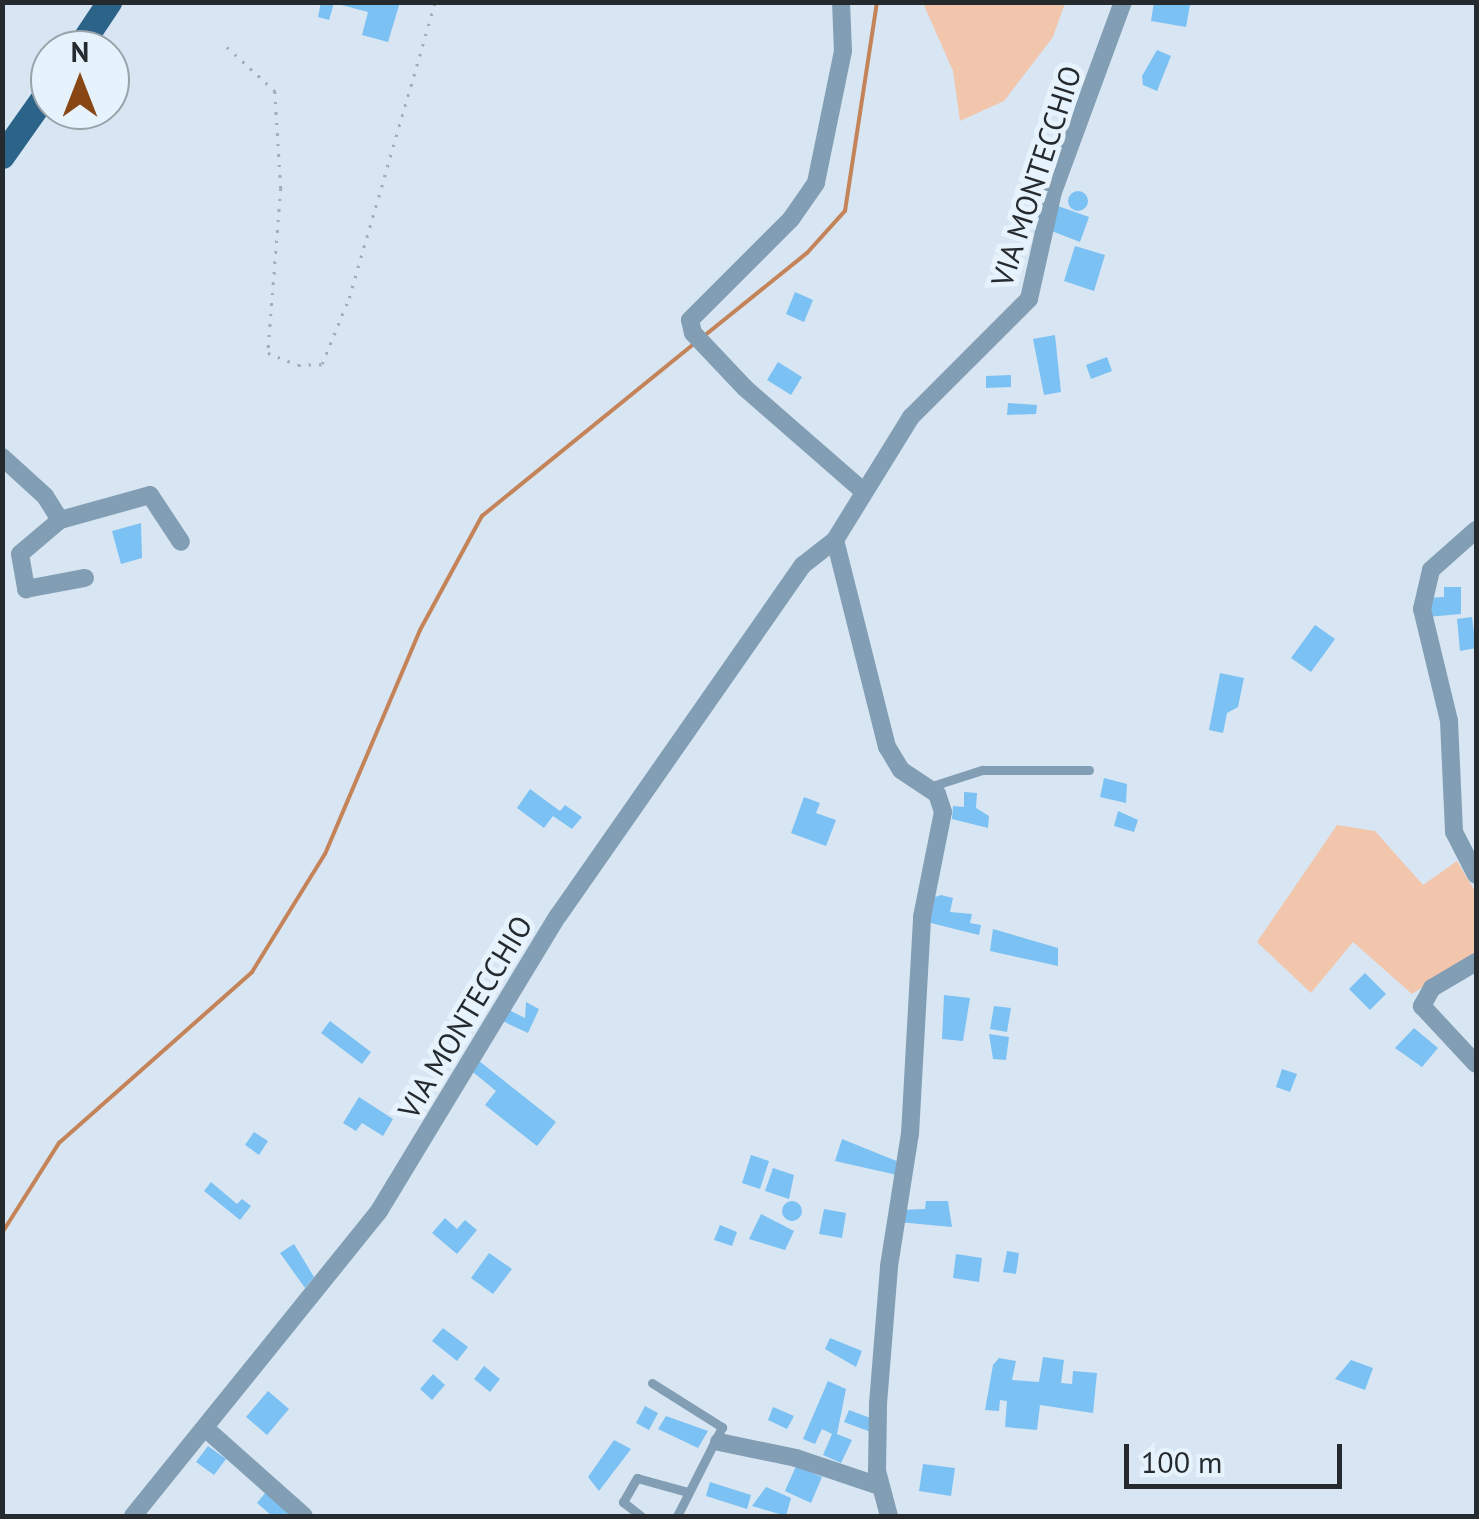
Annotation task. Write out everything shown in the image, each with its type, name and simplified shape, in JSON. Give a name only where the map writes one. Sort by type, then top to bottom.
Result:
[{"type":"main road","points":[[90,30],[109,2]]},
{"type":"main road","points":[[2,156],[30,116]]},
{"type":"street","points":[[841,2],[844,51],[816,183],[792,219],[693,314],[693,332],[718,361],[863,490]]},
{"type":"street","name":"VIA MONTECCHIO","points":[[133,1516],[379,1211],[558,916],[688,738],[802,565],[834,540],[863,490],[940,383],[998,337],[1029,300],[1053,192],[1123,2]]},
{"type":"street","points":[[2,457],[45,496],[60,520]]},
{"type":"street","points":[[84,578],[26,589],[20,554],[60,520],[150,495],[181,542]]},
{"type":"street","points":[[1476,530],[1431,570],[1422,609],[1449,720],[1454,832],[1476,875]]},
{"type":"street","points":[[834,540],[888,746],[900,770],[929,788],[941,803],[942,825],[922,917],[910,1134],[880,1384],[879,1486],[889,1516]]},
{"type":"street","points":[[1476,962],[1432,988],[1422,1006],[1476,1064]]},
{"type":"street","points":[[204,1428],[304,1516]]},
{"type":"street","points":[[719,1442],[796,1458],[879,1486]]},
{"type":"lane","points":[[929,788],[982,770],[1089,770]]},
{"type":"lane","points":[[652,1382],[720,1422],[719,1442],[676,1516]]},
{"type":"lane","points":[[641,1516],[623,1502],[637,1478],[688,1492]]},
{"type":"path","points":[[228,46],[275,91],[281,188],[268,353],[310,366],[328,358],[338,332],[435,2]]},
{"type":"shaded area","points":[[923,2],[1065,3],[1053,37],[1004,101],[960,121],[953,71]]},
{"type":"shaded area","points":[[1337,825],[1375,831],[1423,885],[1457,861],[1476,893],[1476,952],[1412,994],[1353,942],[1311,993],[1257,942]]},
{"type":"building","points":[[321,2],[400,2],[388,42],[362,35],[368,12],[334,3],[329,20],[318,17]]},
{"type":"building","points":[[1154,2],[1190,5],[1186,27],[1151,21]]},
{"type":"building","points":[[1157,50],[1171,56],[1157,91],[1143,85],[1142,76]]},
{"type":"building","points":[[1078,191],[1088,201],[1078,211],[1068,201]]},
{"type":"building","points":[[1058,206],[1089,217],[1080,242],[1049,230]]},
{"type":"building","points":[[1075,246],[1105,255],[1094,291],[1064,281]]},
{"type":"building","points":[[795,292],[813,300],[804,322],[786,314]]},
{"type":"building","points":[[1055,335],[1061,392],[1044,395],[1033,339]]},
{"type":"building","points":[[1107,357],[1112,371],[1091,379],[1086,365]]},
{"type":"building","points":[[778,362],[802,377],[791,395],[767,380]]},
{"type":"building","points":[[1011,375],[1011,387],[986,388],[986,376]]},
{"type":"building","points":[[1008,403],[1037,405],[1036,414],[1007,415]]},
{"type":"building","points":[[141,523],[142,558],[121,564],[112,531]]},
{"type":"building","points":[[1444,587],[1461,587],[1461,614],[1427,617],[1427,598],[1444,597]]},
{"type":"building","points":[[1472,617],[1476,648],[1460,651],[1457,619]]},
{"type":"building","points":[[1315,625],[1335,639],[1311,672],[1291,658]]},
{"type":"building","points":[[1220,673],[1244,678],[1238,707],[1227,713],[1223,733],[1209,730]]},
{"type":"building","points":[[1104,778],[1127,784],[1126,803],[1100,797]]},
{"type":"building","points":[[530,789],[560,811],[565,805],[582,817],[572,829],[553,816],[544,828],[517,808]]},
{"type":"building","points":[[964,792],[977,793],[976,808],[989,816],[988,828],[952,819],[953,806],[964,807]]},
{"type":"building","points":[[804,797],[820,803],[816,813],[836,820],[826,846],[791,833]]},
{"type":"building","points":[[1118,811],[1138,820],[1134,832],[1114,826]]},
{"type":"building","points":[[932,898],[953,898],[950,912],[972,914],[970,923],[981,925],[979,935],[927,922]]},
{"type":"building","points":[[993,929],[1058,948],[1058,966],[990,951]]},
{"type":"building","points":[[1365,973],[1386,994],[1370,1010],[1349,989]]},
{"type":"building","points":[[944,995],[970,998],[963,1041],[942,1039]]},
{"type":"building","points":[[526,1002],[539,1009],[528,1033],[496,1018],[503,1007],[525,1018]]},
{"type":"building","points":[[994,1006],[1011,1008],[1007,1032],[990,1029]]},
{"type":"building","points":[[330,1021],[371,1052],[362,1064],[321,1033]]},
{"type":"building","points":[[1414,1028],[1438,1048],[1422,1067],[1395,1048]]},
{"type":"building","points":[[989,1034],[1009,1037],[1006,1060],[993,1059]]},
{"type":"building","points":[[474,1057],[556,1122],[537,1146],[485,1105],[496,1091],[468,1068]]},
{"type":"building","points":[[1282,1069],[1297,1074],[1290,1092],[1276,1087]]},
{"type":"building","points":[[359,1097],[393,1119],[383,1136],[362,1123],[356,1131],[343,1123]]},
{"type":"building","points":[[254,1132],[268,1141],[259,1155],[245,1145]]},
{"type":"building","points":[[842,1139],[899,1162],[897,1175],[835,1161]]},
{"type":"building","points":[[751,1155],[769,1161],[760,1189],[742,1183]]},
{"type":"building","points":[[773,1168],[794,1175],[789,1199],[765,1191]]},
{"type":"building","points":[[211,1182],[237,1204],[242,1199],[251,1206],[240,1220],[204,1191]]},
{"type":"building","points":[[792,1201],[802,1211],[792,1221],[782,1211]]},
{"type":"building","points":[[926,1201],[948,1201],[952,1227],[898,1222],[899,1210],[925,1209]]},
{"type":"building","points":[[824,1209],[846,1213],[842,1238],[819,1234]]},
{"type":"building","points":[[761,1214],[794,1231],[785,1250],[749,1239]]},
{"type":"building","points":[[445,1218],[457,1229],[465,1220],[477,1230],[457,1254],[432,1233]]},
{"type":"building","points":[[720,1225],[737,1232],[732,1246],[714,1240]]},
{"type":"building","points":[[294,1244],[314,1277],[305,1288],[280,1253]]},
{"type":"building","points":[[1007,1251],[1019,1253],[1016,1274],[1003,1272]]},
{"type":"building","points":[[489,1253],[512,1269],[493,1294],[471,1278]]},
{"type":"building","points":[[956,1254],[982,1258],[979,1282],[953,1278]]},
{"type":"building","points":[[443,1328],[468,1347],[457,1361],[432,1341]]},
{"type":"building","points":[[830,1338],[862,1351],[856,1367],[825,1349]]},
{"type":"building","points":[[1043,1357],[1064,1360],[1061,1383],[1072,1384],[1073,1371],[1097,1373],[1093,1413],[1040,1405],[1037,1430],[1005,1427],[1007,1401],[1000,1400],[999,1411],[985,1410],[993,1365],[999,1358],[1016,1361],[1012,1380],[1039,1382]]},
{"type":"building","points":[[1351,1360],[1373,1368],[1365,1390],[1335,1379]]},
{"type":"building","points":[[484,1366],[500,1379],[490,1392],[474,1379]]},
{"type":"building","points":[[433,1374],[445,1385],[432,1400],[420,1389]]},
{"type":"building","points":[[828,1381],[846,1389],[837,1434],[852,1440],[841,1463],[823,1455],[832,1434],[822,1429],[815,1444],[803,1439]]},
{"type":"building","points":[[268,1391],[289,1409],[267,1435],[246,1417]]},
{"type":"building","points":[[645,1406],[658,1413],[649,1430],[636,1423]]},
{"type":"building","points":[[773,1407],[794,1416],[787,1429],[768,1420]]},
{"type":"building","points":[[849,1410],[873,1419],[871,1432],[844,1422]]},
{"type":"building","points":[[666,1416],[708,1431],[698,1448],[658,1429]]},
{"type":"building","points":[[614,1440],[631,1449],[599,1491],[588,1477]]},
{"type":"building","points":[[208,1446],[226,1459],[214,1475],[196,1462]]},
{"type":"building","points":[[923,1464],[955,1468],[951,1496],[919,1491]]},
{"type":"building","points":[[796,1466],[822,1477],[811,1503],[785,1491]]},
{"type":"building","points":[[710,1482],[751,1495],[747,1509],[706,1496]]},
{"type":"building","points":[[766,1487],[791,1498],[786,1516],[752,1506]]},
{"type":"building","points":[[266,1492],[293,1516],[272,1516],[257,1503]]},
{"type":"waterway","points":[[704,336],[807,253],[845,211],[877,2]]},
{"type":"waterway","points":[[2,1233],[59,1143],[252,972],[325,854],[420,630],[482,516],[696,342]]}]
